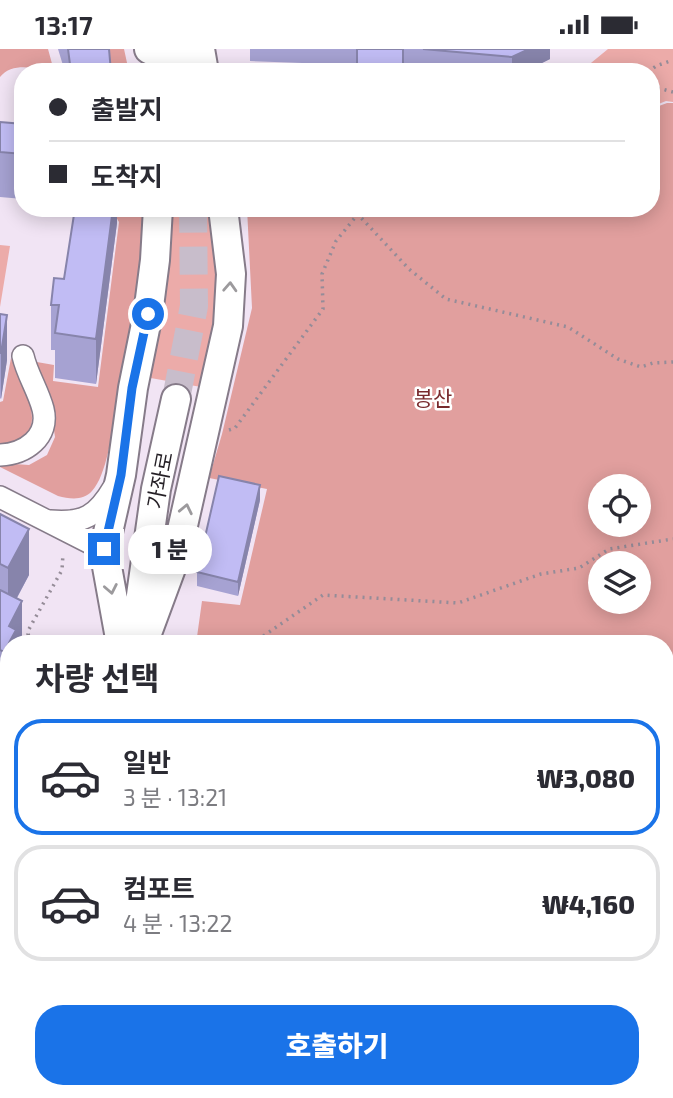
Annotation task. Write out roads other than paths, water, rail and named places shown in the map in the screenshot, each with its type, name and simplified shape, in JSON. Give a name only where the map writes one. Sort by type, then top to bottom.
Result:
[{"type":"main road","points":[[147,49],[173,57],[180,56],[189,49]]},
{"type":"main road","points":[[119,635],[104,549],[121,475],[132,388],[148,314],[157,217]]},
{"type":"main road","points":[[146,635],[177,552],[228,326],[230,274],[224,217]]},
{"type":"main road","name":"가좌로","points":[[135,635],[156,489],[176,400]]},
{"type":"street","points":[[0,455],[29,447],[43,430],[44,410],[23,356]]},
{"type":"street","points":[[48,521],[69,523],[95,513],[121,475]]},
{"type":"street","points":[[0,497],[104,549]]},
{"type":"tunnel","points":[[176,399],[194,306],[193,217]]},
{"type":"park label","name":"봉산","points":[[433,397]]}]
